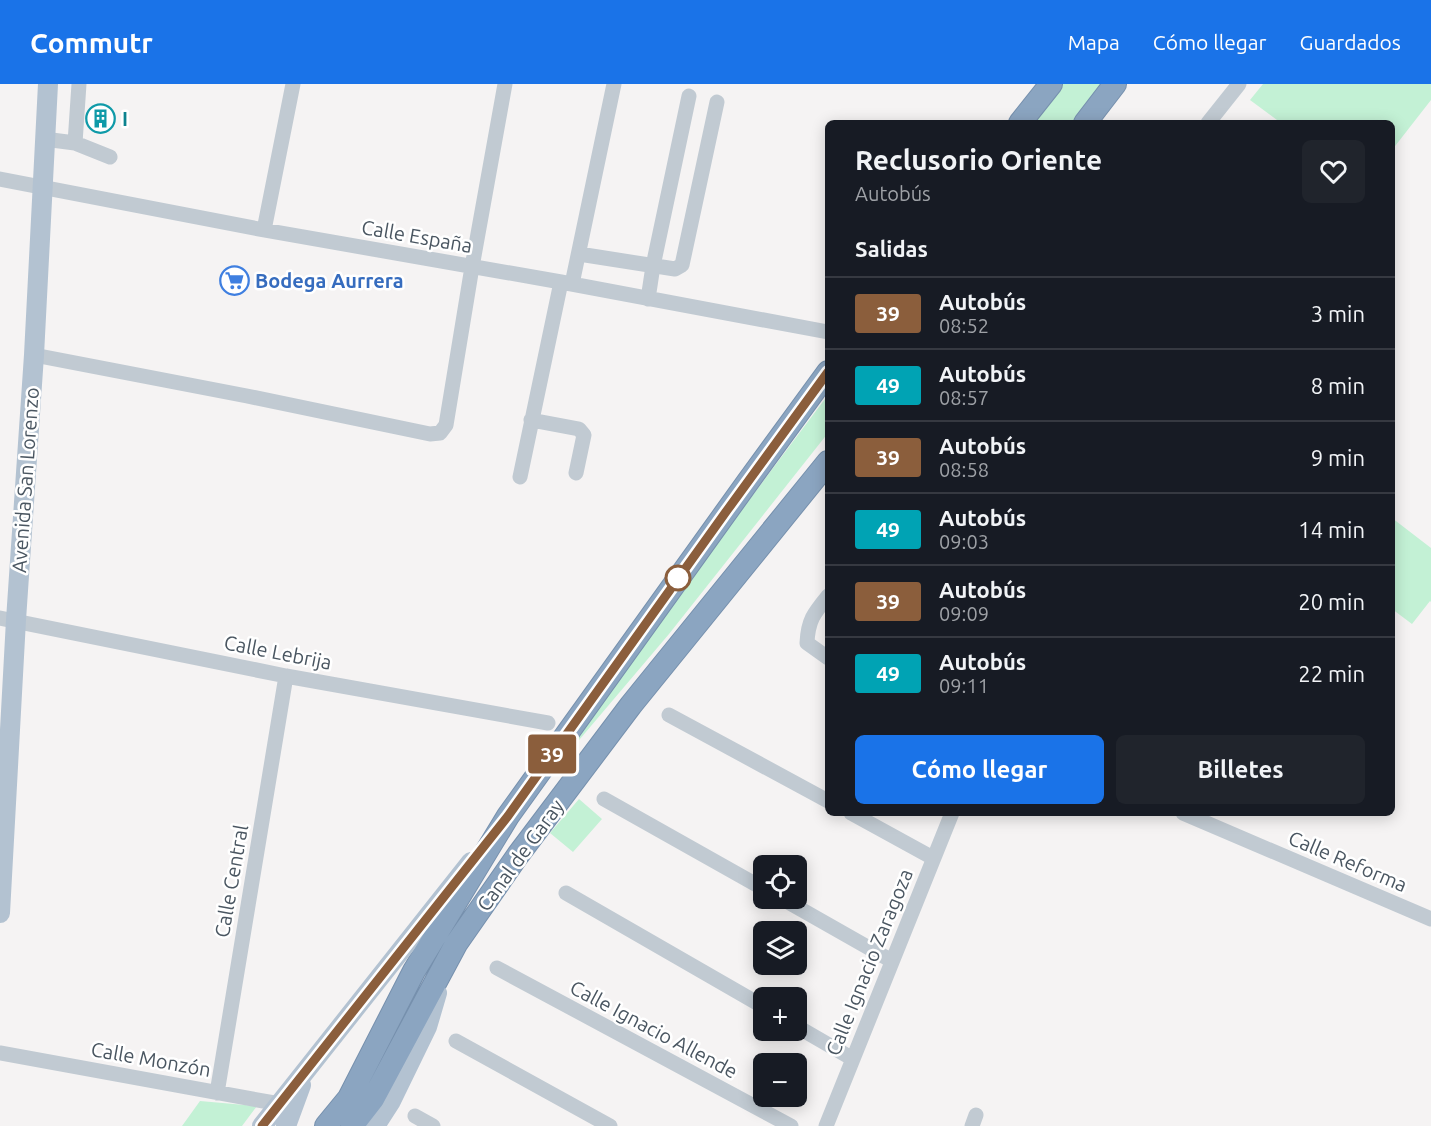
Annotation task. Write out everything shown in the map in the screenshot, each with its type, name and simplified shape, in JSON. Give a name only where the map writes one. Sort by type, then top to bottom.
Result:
[{"type":"highway","points":[[1022,120],[1051,84]]},
{"type":"highway","points":[[1087,120],[1115,84]]},
{"type":"highway","name":"Canal de Garay","points":[[326,1126],[349,1098],[414,971],[508,816],[825,376]]},
{"type":"highway","name":"Canal de Garay","points":[[352,1126],[373,1099],[446,960],[518,855],[631,705],[825,466]]},
{"type":"main road","name":"Avenida San Lorenzo","points":[[0,913],[8,619],[34,355],[48,84]]},
{"type":"main road","name":"Canal de Garay","points":[[262,1126],[286,1115],[306,1072],[508,816]]},
{"type":"main road","points":[[375,1126],[391,1101],[427,1027],[446,960]]},
{"type":"street","points":[[75,143],[79,84]]},
{"type":"street","points":[[264,230],[293,84]]},
{"type":"street","points":[[34,355],[430,434],[440,433],[446,425],[505,84]]},
{"type":"street","points":[[520,477],[531,420],[567,283],[579,255],[614,84]]},
{"type":"street","points":[[1210,120],[1239,84]]},
{"type":"street","points":[[648,299],[689,96]]},
{"type":"street","points":[[579,255],[675,269],[682,265],[717,102]]},
{"type":"street","points":[[44,138],[75,143],[110,157]]},
{"type":"street","name":"Calle España","points":[[0,179],[264,230],[825,331]]},
{"type":"street","points":[[531,420],[579,429],[584,435],[576,473]]},
{"type":"street","points":[[825,600],[814,613],[808,628],[807,643],[825,656]]},
{"type":"street","name":"Calle Lebrija","points":[[8,619],[286,676],[548,723]]},
{"type":"street","name":"Calle Central","points":[[217,1093],[286,676]]},
{"type":"street","points":[[669,715],[825,799]]},
{"type":"street","points":[[604,798],[753,883]]},
{"type":"street","points":[[856,816],[933,858]]},
{"type":"street","name":"Calle Ignacio Zaragoza","points":[[826,1126],[951,816]]},
{"type":"street","name":"Calle Reforma","points":[[1190,816],[1431,919]]},
{"type":"street","points":[[566,893],[753,1001]]},
{"type":"street","points":[[800,909],[892,962]]},
{"type":"street","name":"Calle Ignacio Allende","points":[[497,968],[791,1126]]},
{"type":"street","points":[[807,1032],[853,1059]]},
{"type":"street","points":[[456,1041],[610,1126]]},
{"type":"street","name":"Calle Monzón","points":[[0,1053],[217,1093],[286,1115]]},
{"type":"street","points":[[415,1116],[433,1126]]},
{"type":"green space","points":[[1061,84],[1105,84],[1076,120],[1034,120]]},
{"type":"green space","points":[[1263,84],[1431,84],[1431,100],[1395,146],[1395,120],[1277,120],[1250,100]]},
{"type":"green space","points":[[825,399],[825,437],[669,634],[563,759],[656,624]]},
{"type":"green space","points":[[1395,520],[1431,548],[1431,602],[1412,624],[1395,611]]},
{"type":"green space","points":[[579,799],[602,819],[573,852],[550,833]]},
{"type":"green space","points":[[200,1101],[257,1106],[242,1126],[182,1126]]},
{"type":"bus line","name":"39","points":[[262,1126],[508,816],[825,376]]},
{"type":"place","name":"I","points":[[101,118]]},
{"type":"place","name":"Bodega Aurrera","points":[[234,280]]}]
